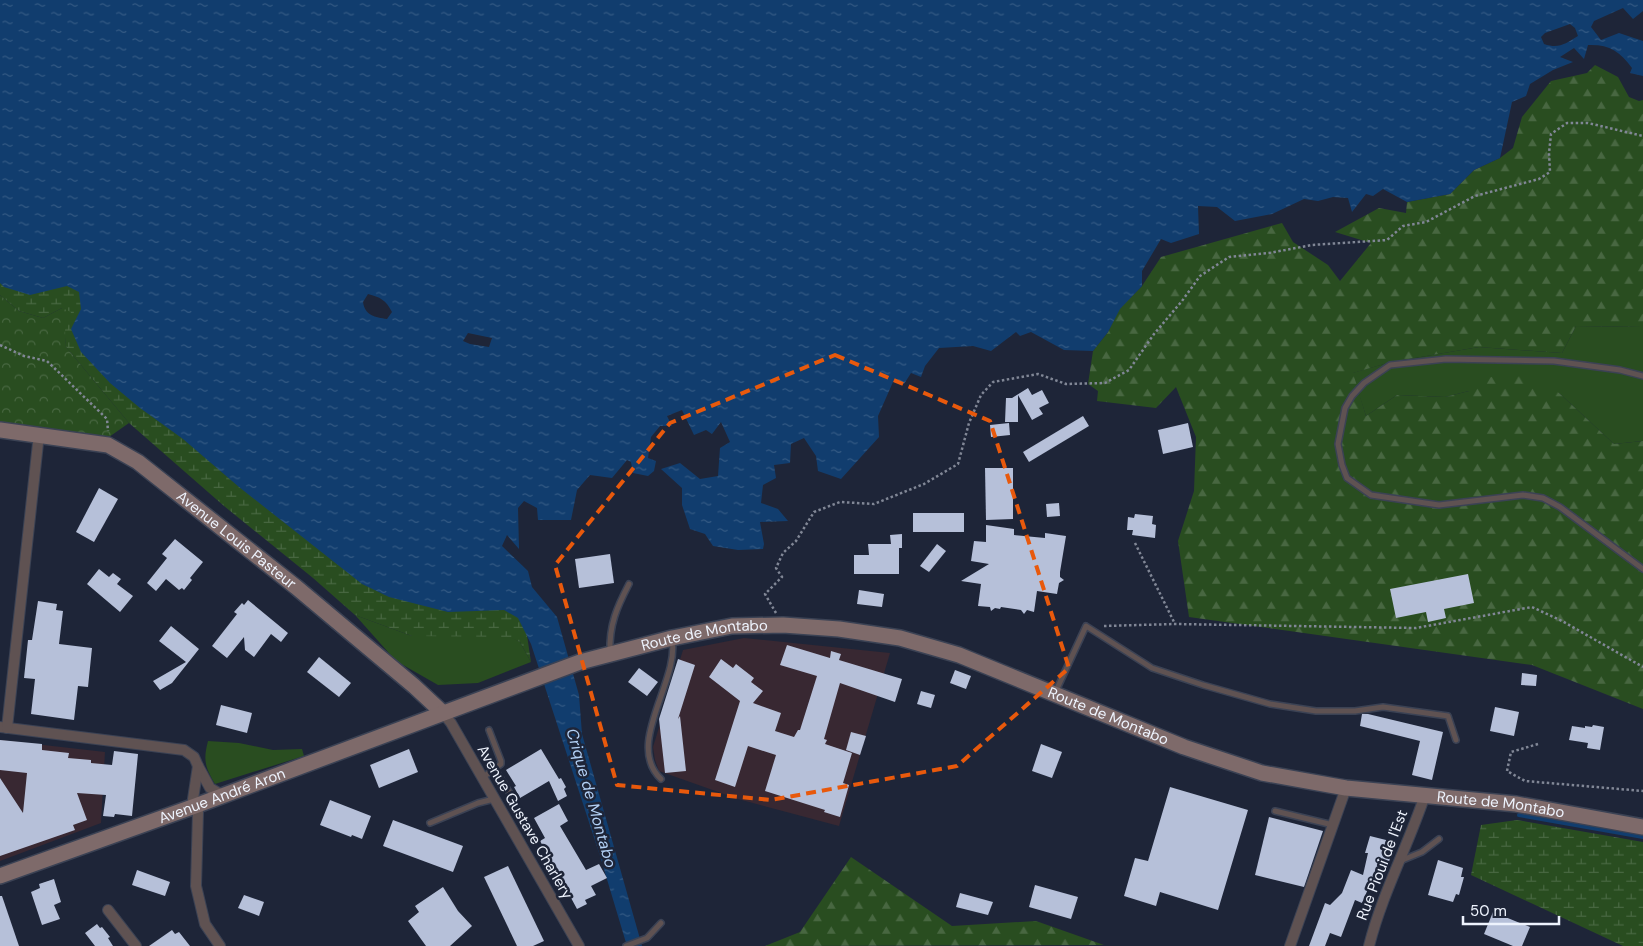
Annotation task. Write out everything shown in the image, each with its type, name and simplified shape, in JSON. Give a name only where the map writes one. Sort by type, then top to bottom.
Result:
[{"type":"main road","name":"Avenue Louis Pasteur","points":[[0,430],[108,445],[138,462],[296,587],[414,686],[443,713]]},
{"type":"main road","name":"Route de Montabo","points":[[443,713],[580,662],[672,638],[732,626],[839,629],[900,638],[959,655],[1184,747],[1262,773],[1346,788],[1516,804],[1643,828]]},
{"type":"main road","name":"Avenue André Aron","points":[[0,876],[195,806],[443,713]]},
{"type":"street","points":[[39,434],[4,728],[178,748],[194,757],[210,788],[222,796]]},
{"type":"street","name":"Avenue Gustave Charlery","points":[[443,713],[451,723],[579,946]]},
{"type":"street","points":[[198,766],[193,799],[198,812],[196,886],[205,924],[220,946]]},
{"type":"street","points":[[1290,946],[1346,788]]},
{"type":"street","name":"Rue Pioui de l'Est","points":[[1369,946],[1374,923],[1425,795]]},
{"type":"street","points":[[108,910],[136,946]]},
{"type":"lane","points":[[1643,376],[1620,370],[1554,361],[1446,359],[1390,365],[1364,383],[1352,396],[1345,408],[1338,444],[1342,465],[1347,478],[1372,495],[1439,504],[1523,495],[1542,498],[1560,507],[1643,569]]},
{"type":"lane","points":[[610,654],[613,618],[629,584]]},
{"type":"lane","points":[[1054,694],[1086,626],[1152,668],[1203,685],[1270,704],[1316,711],[1355,711],[1383,707],[1448,716],[1456,740]]},
{"type":"lane","points":[[661,779],[653,772],[648,756],[650,730],[674,650],[672,638]]},
{"type":"lane","points":[[482,778],[501,764],[489,730]]},
{"type":"lane","points":[[495,769],[514,800]]},
{"type":"lane","points":[[430,823],[478,803],[494,799]]},
{"type":"lane","points":[[1275,811],[1333,825]]},
{"type":"lane","points":[[1400,861],[1422,852],[1439,839]]},
{"type":"lane","points":[[626,946],[647,938],[661,923]]},
{"type":"path","points":[[783,626],[765,594],[782,577],[776,568],[784,553],[796,541],[814,512],[840,502],[874,504],[924,484],[958,464],[970,423],[981,395],[992,382],[1038,374],[1066,384],[1105,383],[1129,370],[1154,334],[1200,276],[1229,257],[1269,253],[1312,244],[1387,240],[1403,226],[1426,222],[1475,196],[1539,179],[1550,172],[1549,152],[1552,134],[1567,123],[1588,123],[1643,136]]},
{"type":"path","points":[[0,345],[24,356],[48,361],[107,419],[108,445]]},
{"type":"path","points":[[1134,543],[1176,624]]},
{"type":"path","points":[[1086,626],[1176,624],[1416,628],[1532,608],[1562,621],[1643,667]]},
{"type":"path","points":[[1538,744],[1510,752],[1508,771],[1525,781],[1643,791]]},
{"type":"highlighted area","points":[[835,355],[990,421],[1069,668],[957,766],[771,800],[617,785],[555,565],[670,423]]},
{"type":"shaded area","points":[[744,638],[890,653],[839,826],[738,799],[659,771],[653,747],[683,650]]},
{"type":"shaded area","points":[[0,740],[105,752],[101,823],[0,861]]},
{"type":"green space","points":[[0,47],[470,531],[525,622],[531,662],[520,642],[509,637],[412,636],[355,615],[313,578],[224,506],[129,423],[66,347],[62,308],[43,318],[19,311],[0,295]]},
{"type":"green space","points":[[1595,65],[1618,77],[1629,97],[1639,101],[1643,100],[1643,327],[1576,326],[1562,353],[1479,347],[1391,362],[1353,373],[1366,416],[1397,395],[1445,397],[1469,391],[1478,380],[1517,371],[1559,393],[1614,444],[1643,441],[1643,709],[1532,665],[1189,617],[1178,541],[1194,491],[1196,437],[1176,387],[1156,408],[1097,401],[1098,391],[1088,384],[1093,351],[1108,332],[1119,309],[1142,286],[1161,257],[1282,223],[1293,242],[1328,265],[1340,281],[1371,243],[1335,232],[1379,208],[1406,213],[1407,202],[1450,194],[1474,170],[1500,158],[1513,148],[1522,117],[1551,81],[1587,73]]},
{"type":"green space","points":[[0,295],[19,311],[43,318],[62,308],[71,312],[65,330],[66,347],[129,423],[109,437],[0,424]]},
{"type":"green space","points":[[1576,326],[1643,327],[1643,441],[1614,444],[1559,393],[1469,391],[1445,397],[1397,395],[1366,416],[1352,373],[1391,362],[1479,347],[1562,353]]},
{"type":"green space","points":[[355,615],[412,636],[509,636],[520,642],[531,662],[478,683],[438,685],[396,661]]},
{"type":"green space","points":[[208,741],[239,743],[273,750],[302,749],[304,756],[215,784],[206,763]]},
{"type":"green space","points":[[1517,820],[1643,842],[1643,946],[1623,946],[1471,875],[1481,825]]},
{"type":"green space","points":[[851,857],[952,926],[1036,921],[1104,945],[765,946],[800,932]]},
{"type":"water","name":"Crique de Montabo","points":[[0,0],[1643,0],[1643,11],[1633,19],[1623,8],[1594,21],[1591,27],[1601,40],[1619,33],[1643,41],[1643,76],[1630,73],[1632,68],[1623,57],[1608,47],[1588,45],[1584,59],[1574,48],[1560,57],[1573,62],[1553,70],[1530,84],[1526,96],[1512,102],[1500,158],[1474,170],[1450,194],[1407,202],[1383,189],[1373,196],[1366,194],[1352,212],[1348,198],[1333,197],[1318,201],[1304,199],[1272,214],[1235,221],[1217,207],[1198,206],[1199,234],[1171,243],[1161,239],[1142,271],[1142,286],[1120,309],[1108,332],[1093,351],[1064,350],[1031,332],[1020,336],[1016,332],[991,351],[973,346],[939,348],[925,366],[921,377],[911,373],[904,384],[893,382],[878,416],[879,437],[841,479],[818,471],[816,456],[804,438],[791,444],[790,463],[774,465],[776,478],[763,485],[761,503],[778,509],[788,521],[760,522],[764,544],[763,549],[738,550],[713,546],[705,534],[690,529],[682,505],[682,488],[661,469],[680,463],[700,479],[718,476],[720,448],[730,442],[721,422],[712,434],[706,430],[694,435],[682,410],[667,416],[672,426],[660,426],[651,437],[648,458],[656,461],[654,471],[648,476],[633,473],[631,462],[627,460],[612,478],[590,475],[577,490],[571,520],[538,520],[537,508],[524,501],[518,508],[519,549],[507,535],[502,546],[528,571],[532,587],[557,617],[579,695],[582,734],[642,946],[627,946],[600,856],[531,644],[518,618],[504,610],[448,612],[389,597],[362,584],[239,487],[183,439],[140,408],[110,383],[81,352],[71,329],[81,309],[79,292],[67,286],[30,295],[4,287],[0,283]],"holes":[[[1570,24],[1575,28],[1578,36],[1562,45],[1544,44],[1541,37],[1545,33]],[[368,294],[376,296],[385,302],[392,312],[387,319],[375,316],[368,313],[363,302]],[[468,333],[492,338],[489,347],[463,341]]]},
{"type":"building","points":[[1028,388],[1032,395],[1042,390],[1049,403],[1039,408],[1043,414],[1032,420],[1018,395],[1018,422],[1005,422],[1006,398],[1012,398]]},
{"type":"building","points":[[1083,416],[1089,426],[1029,462],[1023,452]]},
{"type":"building","points":[[1009,423],[1010,435],[991,437],[990,425]]},
{"type":"building","points":[[1188,423],[1193,447],[1163,454],[1158,430]]},
{"type":"building","points":[[985,468],[1013,468],[1013,519],[986,520]]},
{"type":"building","points":[[99,488],[118,499],[94,542],[76,532]]},
{"type":"building","points":[[1059,503],[1060,516],[1047,517],[1046,504]]},
{"type":"building","points":[[913,513],[964,513],[964,532],[913,532]]},
{"type":"building","points":[[1135,514],[1153,516],[1152,524],[1156,525],[1155,538],[1132,535],[1133,530],[1127,530],[1128,517],[1134,518]]},
{"type":"building","points":[[986,525],[1014,529],[1014,535],[1045,538],[1045,533],[1066,536],[1060,572],[1060,577],[1064,580],[1059,583],[1057,594],[1037,591],[1034,612],[1027,610],[1024,614],[1021,610],[1001,607],[991,611],[990,607],[978,606],[981,584],[961,581],[989,564],[971,561],[974,541],[986,542]]},
{"type":"building","points":[[902,534],[902,548],[899,548],[899,574],[854,574],[854,555],[869,555],[868,544],[891,544],[890,535]]},
{"type":"building","points":[[175,539],[203,562],[190,578],[192,580],[184,590],[182,588],[179,590],[166,579],[156,591],[147,583],[167,558],[162,554]]},
{"type":"building","points":[[937,544],[946,551],[929,572],[920,566]]},
{"type":"building","points":[[610,554],[614,583],[579,588],[575,559]]},
{"type":"building","points":[[99,569],[109,577],[113,573],[121,579],[117,584],[133,596],[120,612],[87,584]]},
{"type":"building","points":[[1468,574],[1474,603],[1444,609],[1446,618],[1428,622],[1426,612],[1396,618],[1390,589]]},
{"type":"building","points":[[859,590],[884,594],[882,607],[857,604]]},
{"type":"building","points":[[248,600],[288,633],[281,642],[271,634],[254,657],[245,650],[244,637],[227,658],[212,646],[237,614],[234,612],[242,603],[244,605]]},
{"type":"building","points":[[38,601],[57,604],[56,610],[63,611],[59,644],[92,648],[88,687],[78,686],[74,720],[31,714],[35,679],[24,678],[28,640],[32,640]]},
{"type":"building","points":[[171,626],[199,649],[172,683],[160,690],[153,681],[186,662],[159,641]]},
{"type":"building","points":[[787,645],[830,658],[831,651],[841,654],[839,660],[902,679],[895,702],[840,683],[824,739],[827,740],[825,744],[852,753],[843,783],[849,785],[840,817],[824,812],[825,810],[765,791],[776,755],[748,746],[735,787],[715,780],[740,701],[709,677],[721,659],[733,668],[736,664],[754,678],[751,682],[763,691],[753,703],[781,713],[775,731],[794,737],[798,730],[800,730],[817,676],[780,665]]},
{"type":"building","points":[[319,657],[351,683],[339,697],[307,672]]},
{"type":"building","points":[[678,659],[695,665],[678,719],[680,716],[686,771],[665,773],[659,719]]},
{"type":"building","points":[[639,668],[658,682],[647,696],[628,682]]},
{"type":"building","points":[[955,670],[971,676],[966,689],[950,683]]},
{"type":"building","points":[[1522,673],[1537,675],[1536,686],[1521,685]]},
{"type":"building","points":[[921,691],[935,695],[931,708],[917,704]]},
{"type":"building","points":[[221,705],[252,713],[247,733],[216,725]]},
{"type":"building","points":[[1495,707],[1519,712],[1514,736],[1490,731]]},
{"type":"building","points":[[1362,714],[1443,732],[1432,780],[1412,775],[1420,741],[1360,726]]},
{"type":"building","points":[[1593,725],[1604,727],[1600,750],[1587,748],[1588,743],[1569,740],[1572,726],[1585,728],[1585,726],[1592,727]]},
{"type":"building","points":[[851,732],[866,736],[860,755],[846,750]]},
{"type":"building","points":[[0,740],[42,744],[42,750],[69,753],[68,758],[91,760],[91,763],[112,765],[114,751],[138,754],[132,816],[115,814],[114,817],[103,816],[106,795],[77,793],[87,820],[73,825],[75,830],[0,856],[0,778],[23,813],[27,773],[0,770]]},
{"type":"building","points":[[1041,744],[1062,752],[1052,778],[1032,771]]},
{"type":"building","points":[[409,749],[418,772],[379,788],[370,765]]},
{"type":"building","points":[[541,749],[566,787],[564,789],[567,796],[558,801],[549,781],[520,798],[514,787],[516,786],[506,770]]},
{"type":"building","points":[[1170,787],[1248,810],[1218,910],[1160,892],[1156,906],[1124,896],[1135,858],[1148,861]]},
{"type":"building","points":[[330,800],[371,816],[362,839],[352,835],[351,837],[320,825]]},
{"type":"building","points":[[559,804],[568,821],[560,826],[586,870],[599,864],[607,878],[591,886],[596,895],[585,900],[587,904],[577,909],[540,841],[545,838],[534,818]]},
{"type":"building","points":[[1269,817],[1323,831],[1304,887],[1255,875]]},
{"type":"building","points":[[393,820],[463,846],[453,872],[383,846]]},
{"type":"building","points":[[1370,836],[1394,842],[1387,870],[1377,868],[1362,903],[1355,900],[1341,937],[1330,933],[1325,946],[1309,946],[1325,903],[1330,905],[1342,893],[1351,870],[1363,875],[1368,853],[1365,853]]},
{"type":"building","points":[[1438,860],[1463,868],[1461,877],[1464,877],[1459,895],[1456,894],[1453,902],[1428,895]]},
{"type":"building","points":[[508,866],[544,941],[533,946],[517,946],[484,877]]},
{"type":"building","points":[[137,870],[170,882],[165,896],[132,885]]},
{"type":"building","points":[[54,879],[61,902],[54,905],[60,919],[42,925],[31,892],[40,888],[39,884]]},
{"type":"building","points":[[1035,885],[1078,897],[1071,919],[1029,907]]},
{"type":"building","points":[[443,887],[458,911],[472,926],[450,946],[426,946],[408,921],[419,912],[415,906]]},
{"type":"building","points":[[960,893],[993,902],[988,915],[956,907]]},
{"type":"building","points":[[244,895],[264,902],[259,916],[238,908]]},
{"type":"building","points":[[0,896],[2,896],[19,946],[0,946]]},
{"type":"building","points":[[1493,912],[1530,927],[1522,946],[1513,946],[1484,934]]},
{"type":"building","points":[[97,924],[110,937],[108,938],[113,946],[95,946],[85,933]]},
{"type":"building","points":[[172,930],[175,934],[179,932],[190,946],[149,946]]},
{"type":"waterway","points":[[1519,815],[1643,837]]}]
